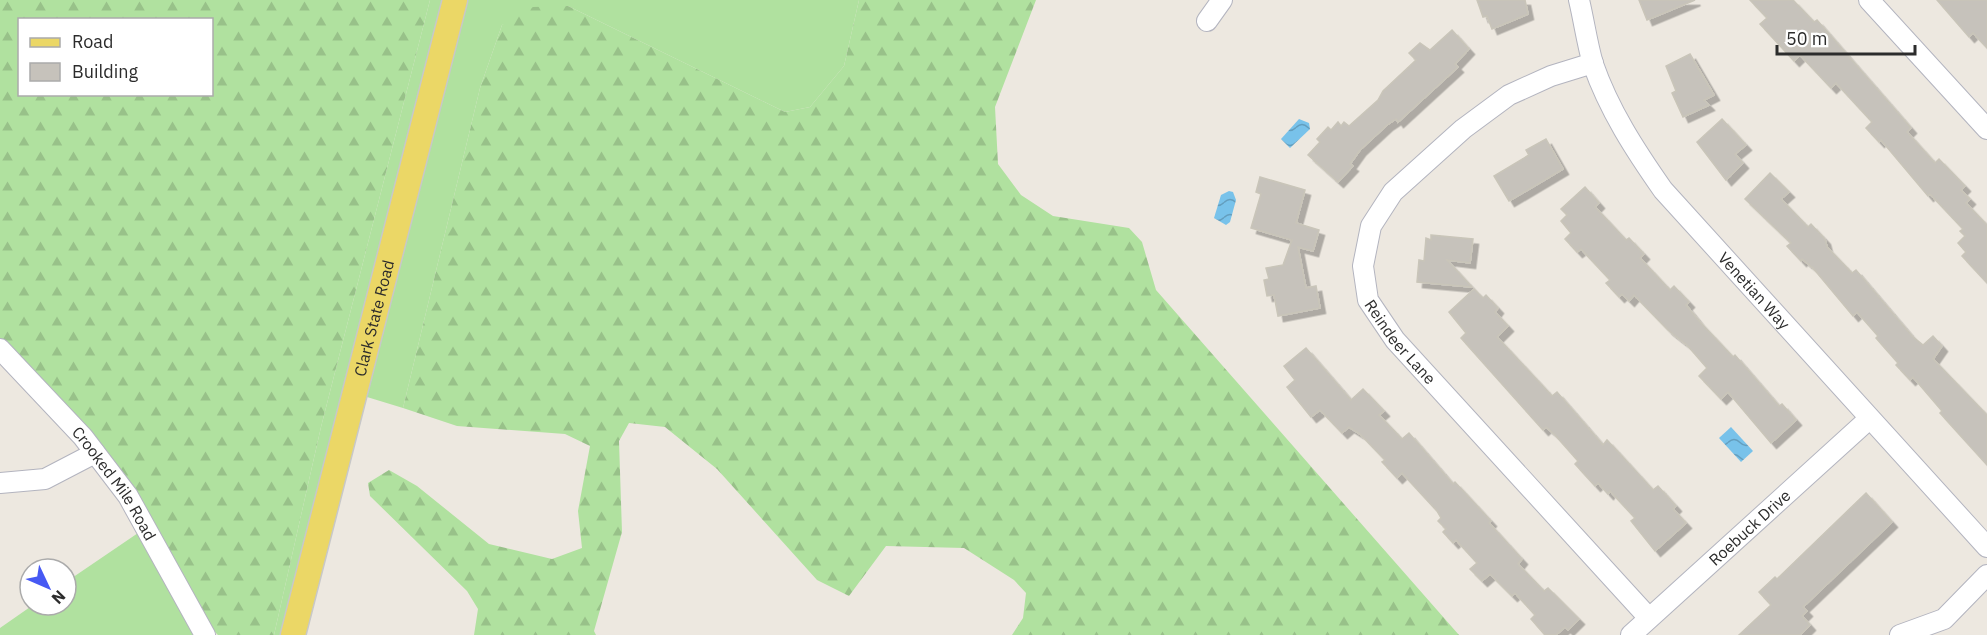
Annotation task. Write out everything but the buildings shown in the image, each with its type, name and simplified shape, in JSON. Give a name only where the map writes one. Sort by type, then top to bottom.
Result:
[{"type":"main road","name":"Clark State Road","points":[[293,635],[455,0]]},
{"type":"street","points":[[1207,21],[1222,0]]},
{"type":"street","name":"Venetian Way","points":[[1579,0],[1593,63],[1609,103],[1634,148],[1663,190],[1987,547]]},
{"type":"street","points":[[1869,0],[1987,129]]},
{"type":"street","name":"Reindeer Lane","points":[[1593,63],[1551,76],[1509,95],[1463,129],[1393,192],[1371,226],[1363,266],[1368,300],[1395,340],[1649,618]]},
{"type":"street","name":"Crooked Mile Road","points":[[0,349],[95,453],[128,496],[205,635]]},
{"type":"street","name":"Roebuck Drive","points":[[1631,635],[1869,419]]},
{"type":"street","points":[[0,483],[45,479],[95,453]]},
{"type":"street","points":[[1900,635],[1945,627],[1987,575]]},
{"type":"green space","points":[[0,0],[430,0],[321,427],[274,635],[218,635],[212,629],[76,416],[0,339]]},
{"type":"green space","points":[[430,0],[449,0],[285,635],[274,635],[321,427]]},
{"type":"green space","points":[[468,0],[859,0],[844,66],[810,107],[785,112],[568,6],[502,25],[480,88],[403,408],[367,397]]},
{"type":"green space","points":[[859,0],[1036,0],[995,107],[998,164],[1021,195],[1053,216],[1129,228],[1142,242],[1156,290],[1459,635],[1012,635],[1023,618],[1026,593],[1014,580],[964,548],[886,546],[849,596],[817,580],[717,469],[665,427],[629,423],[619,441],[622,532],[594,631],[596,635],[474,635],[478,609],[467,591],[370,496],[368,483],[389,470],[417,486],[489,544],[552,559],[582,548],[578,511],[590,446],[565,434],[457,426],[403,408],[480,88],[502,25],[533,7],[568,6],[785,112],[810,107],[844,66]]},
{"type":"green space","points":[[141,531],[197,635],[0,635],[0,628],[18,615],[78,617],[78,574]]},
{"type":"water","points":[[1299,119],[1309,123],[1310,129],[1290,148],[1281,139]]},
{"type":"water","points":[[1229,191],[1233,192],[1236,200],[1230,222],[1226,225],[1214,218],[1221,195]]},
{"type":"water","points":[[1731,427],[1753,451],[1741,462],[1719,438]]}]
